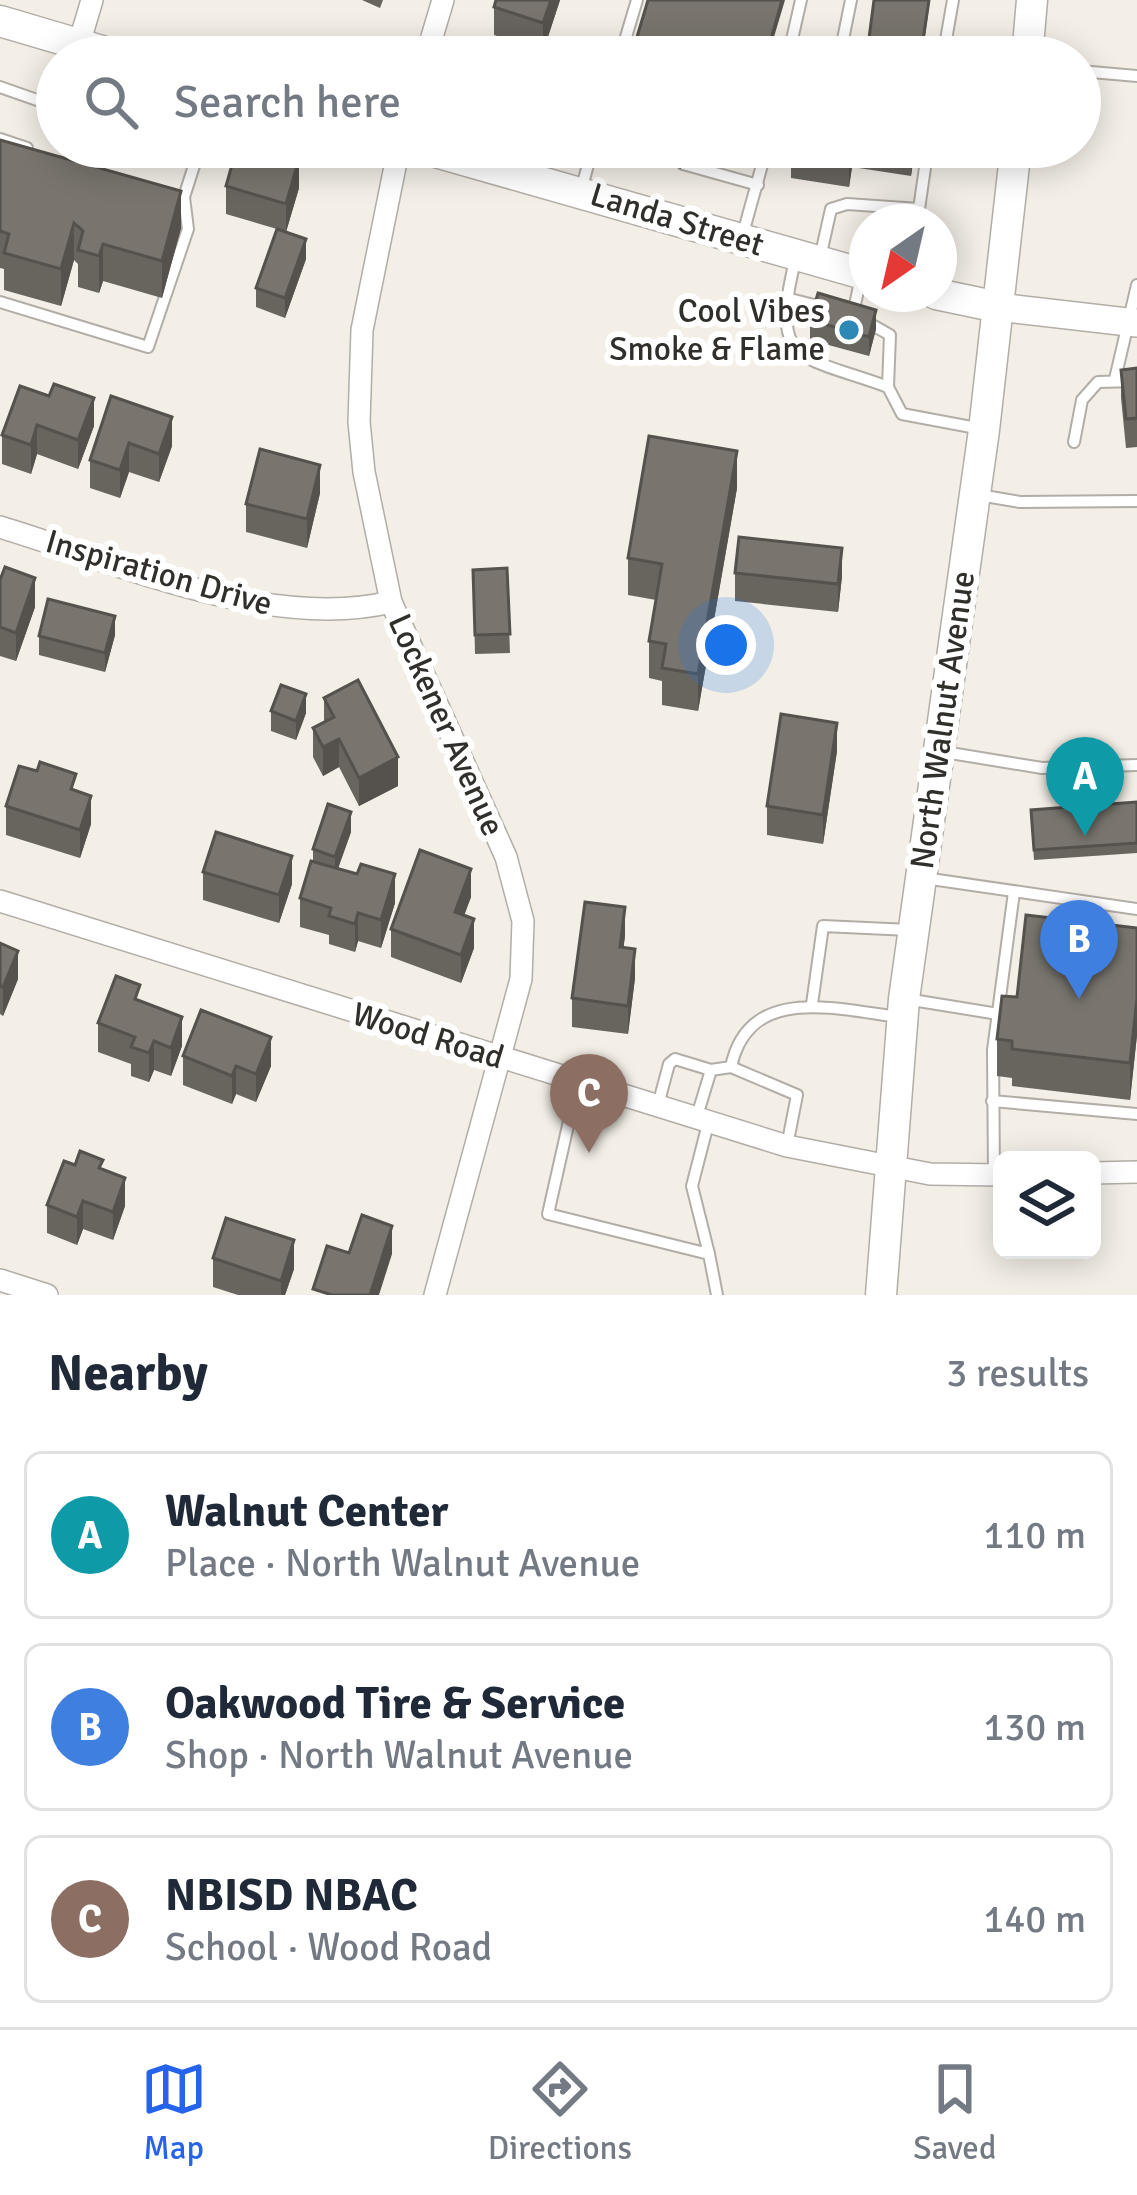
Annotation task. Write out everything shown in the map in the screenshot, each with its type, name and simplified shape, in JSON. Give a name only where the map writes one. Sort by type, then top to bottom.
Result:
[{"type":"main road","points":[[1029,36],[1032,0]]},
{"type":"main road","points":[[4,26],[46,36]]},
{"type":"main road","name":"Landa Street","points":[[497,168],[849,271]]},
{"type":"main road","name":"North Walnut Avenue","points":[[881,1295],[903,1008],[984,430],[1014,168]]},
{"type":"main road","points":[[957,298],[998,307]]},
{"type":"street","points":[[81,36],[92,0]]},
{"type":"street","points":[[432,36],[443,0]]},
{"type":"street","name":"Lockener Avenue","points":[[394,168],[373,261],[359,368],[364,472],[391,602],[506,857],[523,921],[521,979],[435,1295]]},
{"type":"street","points":[[998,307],[1132,323]]},
{"type":"street","name":"Inspiration Drive","points":[[0,527],[255,604],[314,613],[391,602]]},
{"type":"street","name":"Wood Road","points":[[0,901],[787,1146],[958,1177],[993,1175]]},
{"type":"street","points":[[1101,1173],[1137,1172]]},
{"type":"street","points":[[0,1280],[47,1295]]},
{"type":"lane","points":[[626,36],[637,0]]},
{"type":"lane","points":[[793,36],[801,0]]},
{"type":"lane","points":[[844,36],[850,0]]},
{"type":"lane","points":[[946,36],[952,0]]},
{"type":"lane","points":[[1101,73],[1137,76]]},
{"type":"lane","points":[[0,88],[36,99]]},
{"type":"lane","points":[[0,139],[36,150]]},
{"type":"lane","points":[[0,302],[148,347],[188,229],[184,197],[193,168]]},
{"type":"lane","points":[[580,190],[587,168]]},
{"type":"lane","points":[[697,168],[758,185]]},
{"type":"lane","points":[[741,241],[762,168]]},
{"type":"lane","points":[[888,387],[800,356],[787,338],[782,316],[786,298],[831,208],[847,204],[919,209],[925,168]]},
{"type":"lane","points":[[164,190],[184,197]]},
{"type":"lane","points":[[1115,379],[1132,323],[1137,285]]},
{"type":"lane","points":[[786,298],[853,314],[890,335],[888,387],[902,414],[984,430]]},
{"type":"lane","points":[[1074,442],[1082,400],[1098,382],[1137,380]]},
{"type":"lane","points":[[975,494],[1020,502],[1137,501]]},
{"type":"lane","points":[[937,751],[1042,768],[1137,765]]},
{"type":"lane","points":[[921,878],[1137,909]]},
{"type":"lane","points":[[996,1151],[992,1101],[1014,892]]},
{"type":"lane","points":[[812,1004],[823,926],[913,931]]},
{"type":"lane","points":[[731,1067],[737,1038],[751,1022],[812,1004],[998,1015]]},
{"type":"lane","points":[[658,1105],[675,1059],[711,1070],[731,1067],[797,1095],[787,1146]]},
{"type":"lane","points":[[711,1070],[692,1186],[717,1295]]},
{"type":"lane","points":[[578,1081],[548,1214],[709,1254]]},
{"type":"lane","points":[[992,1101],[1137,1114]]},
{"type":"building","points":[[496,0],[551,0],[543,23],[494,7]]},
{"type":"building","points":[[648,0],[782,0],[772,36],[637,36]]},
{"type":"building","points":[[874,0],[929,0],[924,36],[869,36]]},
{"type":"building","points":[[0,140],[36,150],[36,168],[99,168],[181,191],[162,261],[103,244],[99,256],[78,250],[83,231],[74,223],[61,269],[4,253],[9,234],[0,231]]},
{"type":"building","points":[[231,168],[296,168],[286,204],[226,186]]},
{"type":"building","points":[[277,229],[306,239],[285,298],[256,288]]},
{"type":"building","points":[[818,293],[849,302],[849,312],[875,312],[869,337],[810,320]]},
{"type":"building","points":[[1137,368],[1137,418],[1126,419],[1121,370]]},
{"type":"building","points":[[54,384],[94,398],[78,440],[37,425],[31,445],[2,435],[20,386],[49,396]]},
{"type":"building","points":[[111,396],[172,417],[159,454],[129,443],[120,470],[90,460]]},
{"type":"building","points":[[649,436],[737,451],[698,674],[662,668],[666,644],[649,641],[662,564],[628,558]]},
{"type":"building","points":[[260,449],[320,465],[307,519],[246,504]]},
{"type":"building","points":[[739,537],[842,548],[838,584],[735,573]]},
{"type":"building","points":[[5,567],[35,578],[16,633],[0,627],[0,580]]},
{"type":"building","points":[[507,568],[510,634],[475,635],[473,570]]},
{"type":"building","points":[[48,599],[115,616],[105,653],[39,636]]},
{"type":"building","points":[[358,680],[398,757],[359,778],[339,739],[323,747],[313,728],[334,717],[324,698]]},
{"type":"building","points":[[281,685],[306,694],[296,721],[271,711]]},
{"type":"building","points":[[781,714],[837,723],[823,815],[767,806]]},
{"type":"building","points":[[40,762],[76,774],[71,789],[91,796],[80,830],[6,806],[19,766],[37,771]]},
{"type":"building","points":[[1137,802],[1137,843],[1034,850],[1031,810]]},
{"type":"building","points":[[328,804],[351,812],[335,857],[313,849]]},
{"type":"building","points":[[216,832],[292,856],[279,895],[203,872]]},
{"type":"building","points":[[420,850],[471,869],[455,912],[474,919],[461,955],[391,929]]},
{"type":"building","points":[[311,861],[357,874],[361,864],[395,874],[381,920],[358,913],[355,924],[329,916],[331,908],[300,898]]},
{"type":"building","points":[[585,902],[625,907],[620,947],[635,949],[628,1006],[572,998]]},
{"type":"building","points":[[1026,915],[1137,928],[1137,998],[1130,1063],[1012,1049],[1012,1041],[997,1039],[1002,996],[1017,997]]},
{"type":"building","points":[[0,943],[18,951],[3,987],[0,986]]},
{"type":"building","points":[[116,976],[140,985],[135,999],[182,1017],[171,1048],[154,1041],[149,1053],[131,1047],[135,1037],[98,1023]]},
{"type":"building","points":[[201,1010],[271,1037],[256,1074],[236,1066],[232,1076],[183,1056]]},
{"type":"building","points":[[80,1151],[103,1160],[99,1168],[125,1178],[113,1212],[83,1201],[77,1217],[47,1205],[64,1161],[75,1165]]},
{"type":"building","points":[[362,1215],[392,1226],[370,1295],[332,1295],[313,1289],[327,1246],[349,1253]]},
{"type":"building","points":[[226,1218],[294,1240],[281,1281],[213,1258]]},
{"type":"place","name":"Cool Vibes Smoke & Flame","points":[[849,330]]},
{"type":"place","name":"Walnut Center","points":[[1085,836]]},
{"type":"place","name":"Oakwood Tire & Service","points":[[1079,999]]},
{"type":"place","name":"NBISD NBAC","points":[[589,1153]]}]
